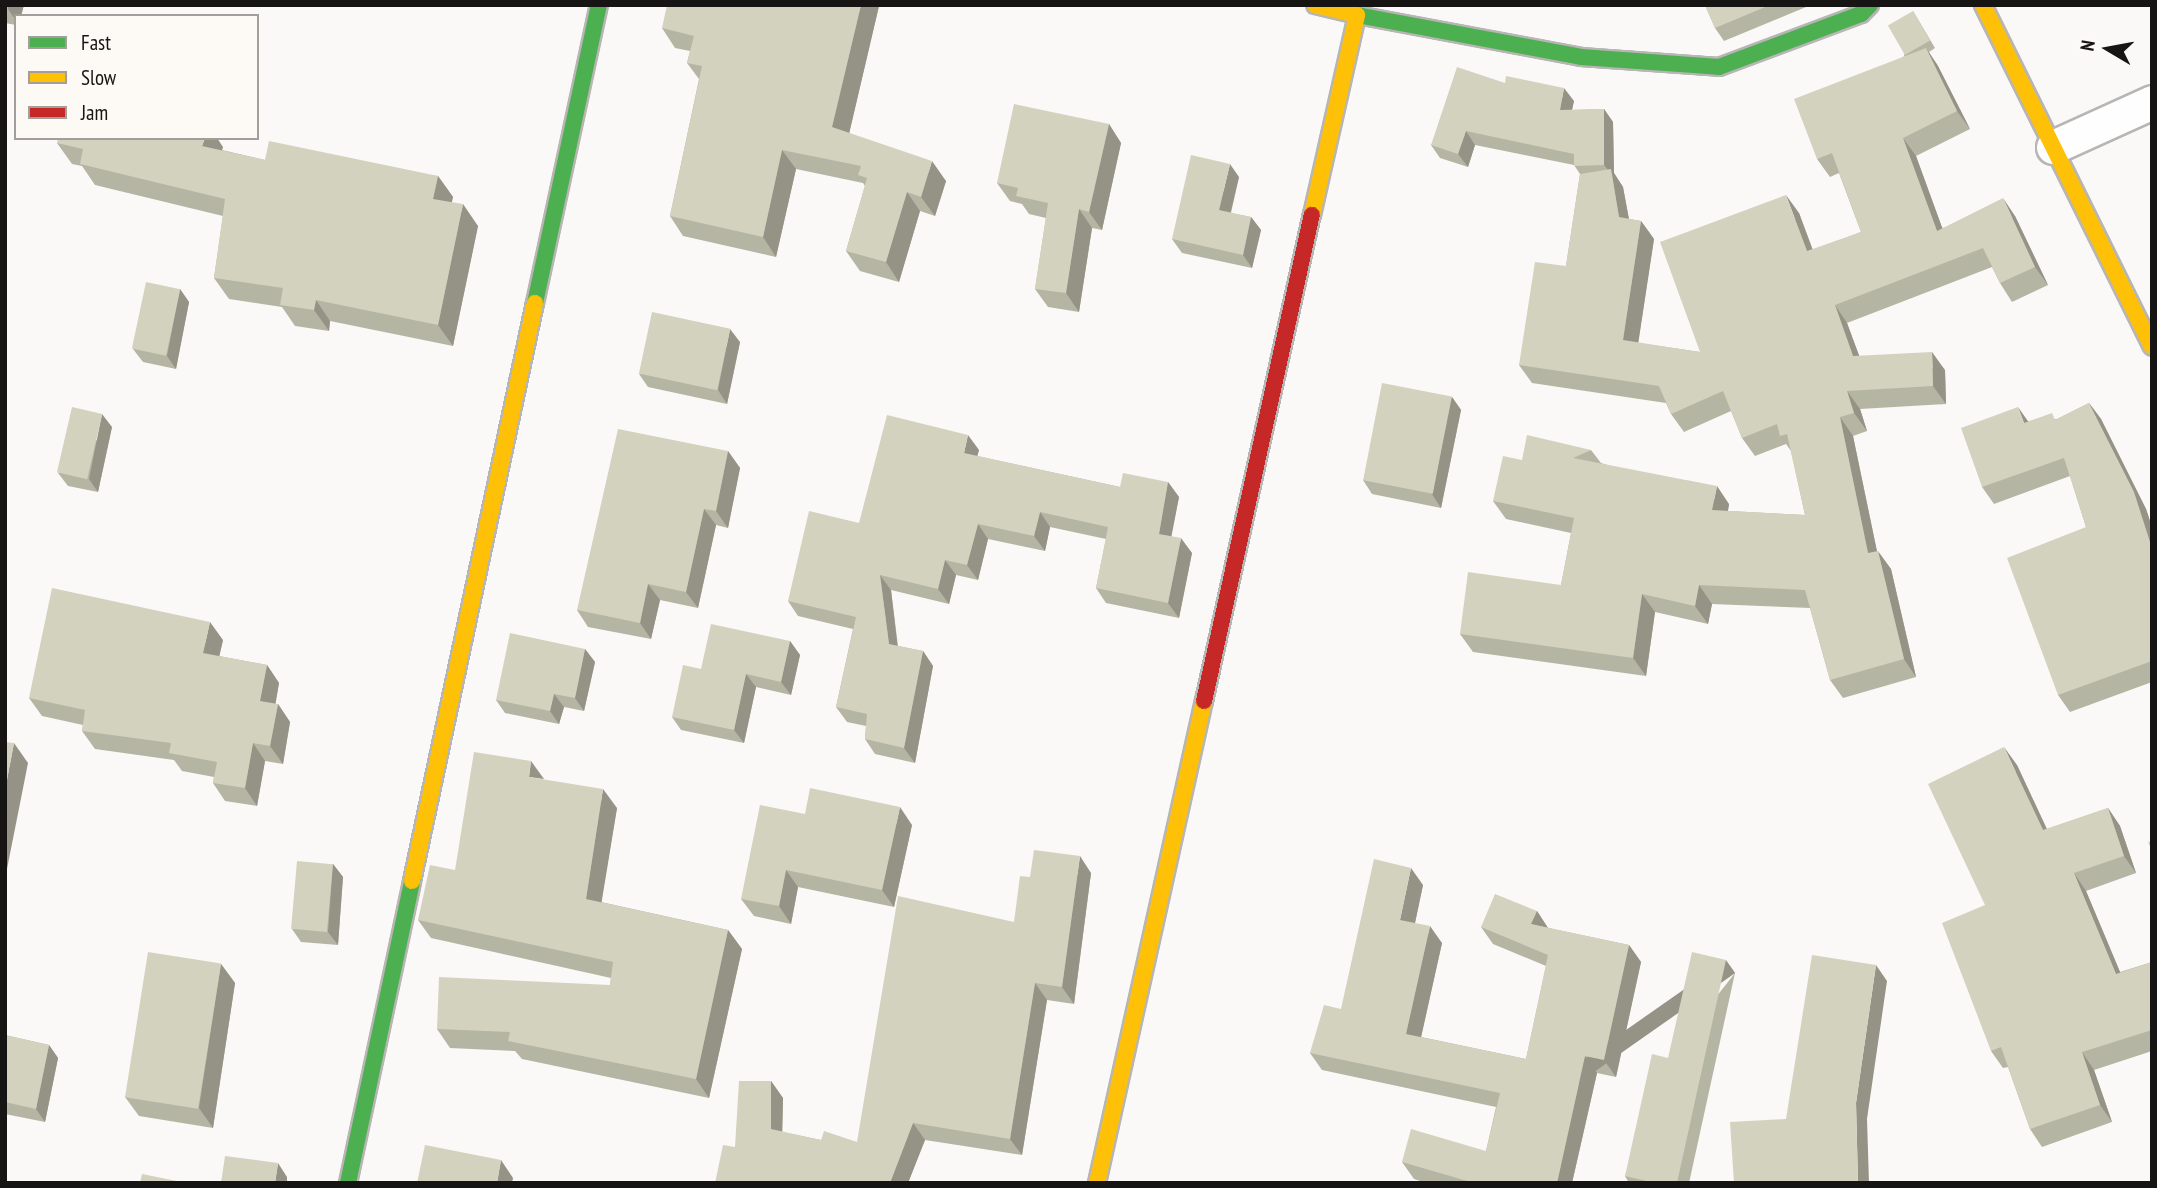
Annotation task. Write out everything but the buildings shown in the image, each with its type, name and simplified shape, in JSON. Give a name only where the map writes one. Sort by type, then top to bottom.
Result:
[{"type":"street","points":[[348,1183],[599,5]]},
{"type":"street","points":[[1315,5],[1581,57],[1719,67],[1870,5]]},
{"type":"street","points":[[1983,5],[2152,347]]},
{"type":"street","points":[[1097,1183],[1357,15]]},
{"type":"street","points":[[2053,147],[2152,102]]},
{"type":"traffic: fast","points":[[535,303],[599,5]]},
{"type":"traffic: fast","points":[[1357,15],[1581,57],[1719,67],[1861,14],[1870,5]]},
{"type":"traffic: fast","points":[[348,1183],[412,881]]},
{"type":"traffic: slow","points":[[1312,215],[1357,15],[1315,5]]},
{"type":"traffic: slow","points":[[1983,5],[2152,347]]},
{"type":"traffic: slow","points":[[412,881],[535,303]]},
{"type":"traffic: slow","points":[[1097,1183],[1204,701]]},
{"type":"traffic: jam","points":[[1204,701],[1312,215]]}]
